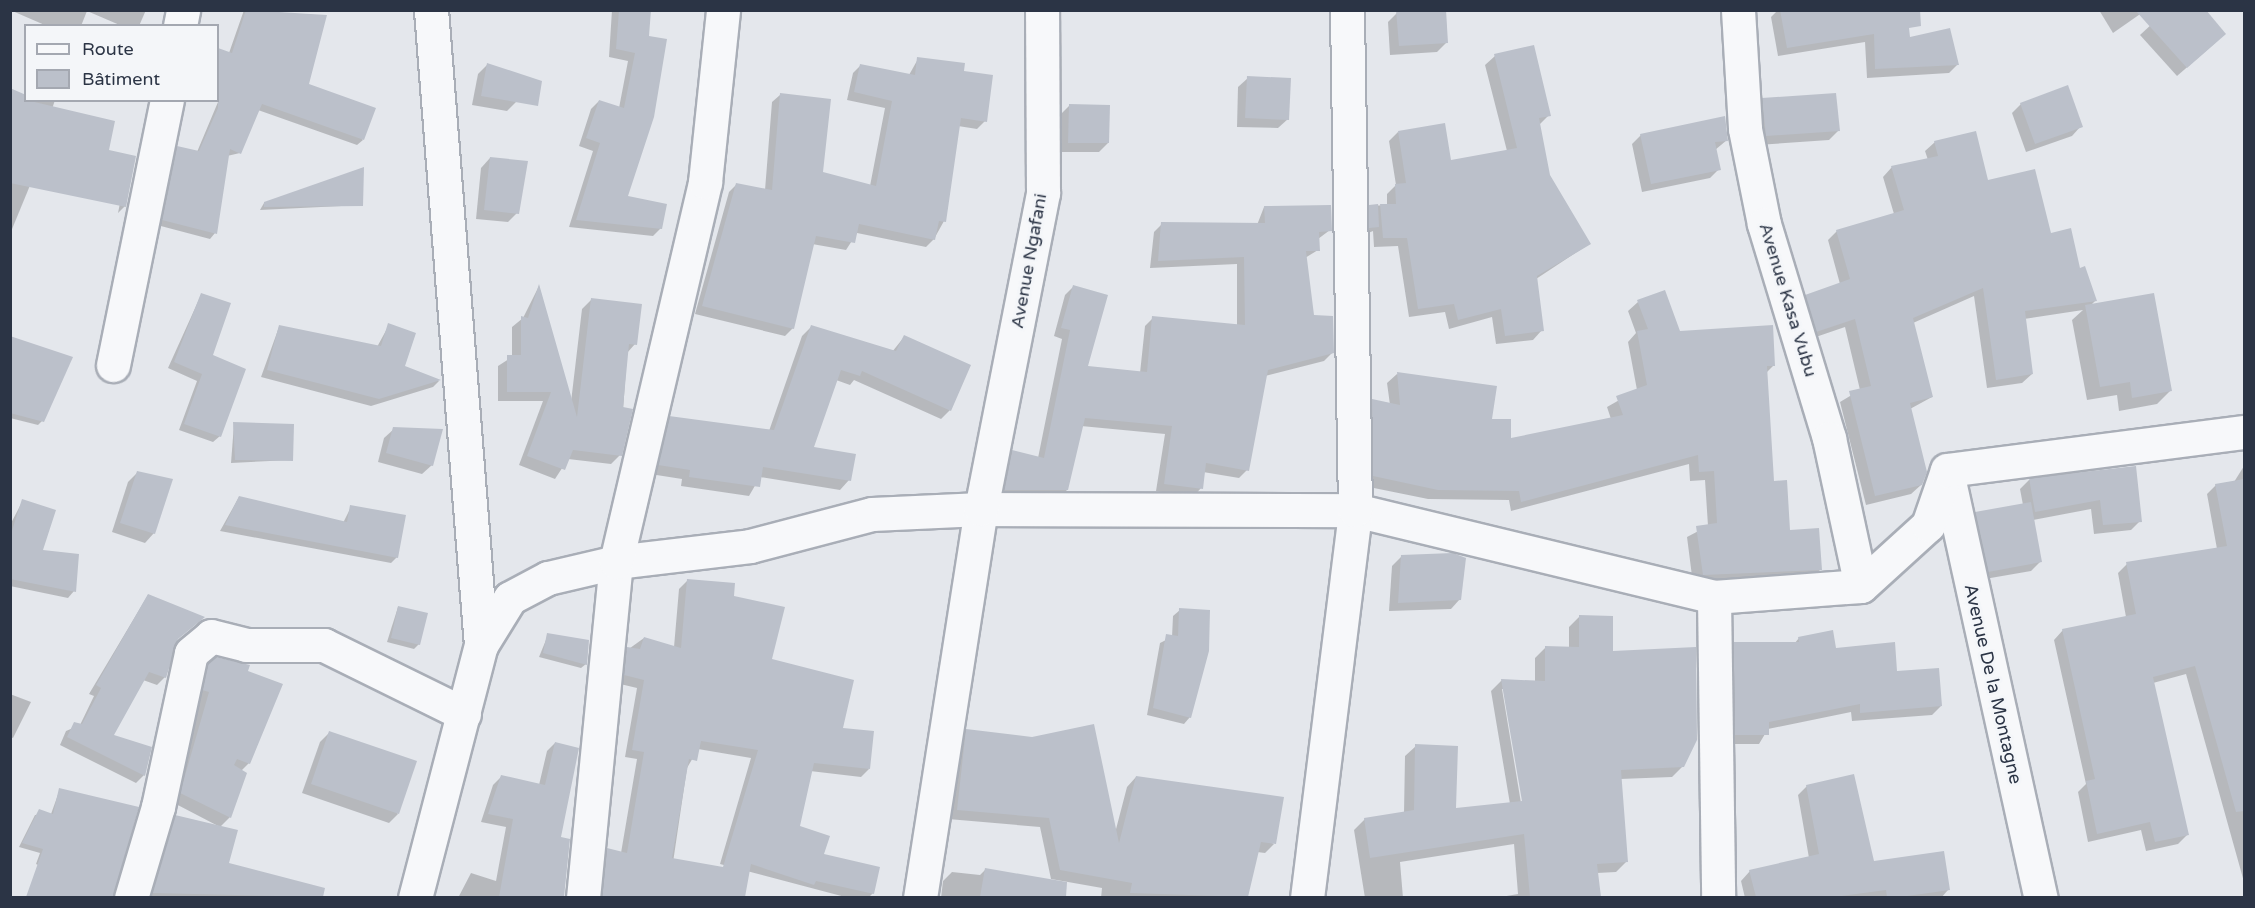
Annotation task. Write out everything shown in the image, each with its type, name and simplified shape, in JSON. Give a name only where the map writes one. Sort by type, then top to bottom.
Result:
[{"type":"street","points":[[431,10],[481,645]]},
{"type":"street","points":[[583,897],[616,562],[705,182],[723,10]]},
{"type":"street","name":"Avenue Ngafani","points":[[920,897],[981,509],[1043,193],[1042,10]]},
{"type":"street","points":[[1306,897],[1355,510],[1347,10]]},
{"type":"street","name":"Avenue Kasa Vubu","points":[[1737,10],[1745,129],[1764,224],[1829,438],[1861,586]]},
{"type":"street","points":[[113,365],[166,102]]},
{"type":"street","points":[[415,897],[481,645],[510,598],[526,585],[616,562],[750,546],[872,514],[981,509],[1355,510],[1714,597],[1861,586],[1928,525],[1947,470],[2244,432]]},
{"type":"street","name":"Avenue De la Montagne","points":[[1947,470],[2042,897]]},
{"type":"street","points":[[1714,597],[1718,897]]},
{"type":"street","points":[[130,897],[158,807],[191,654],[211,636],[246,645],[324,645],[464,714]]},
{"type":"building","points":[[246,10],[327,15],[309,84],[376,108],[364,140],[262,104],[241,154],[230,149],[217,234],[162,220],[177,146],[199,151],[218,108],[219,48],[232,53]]},
{"type":"building","points":[[619,10],[651,10],[649,36],[667,39],[654,117],[628,196],[667,204],[662,229],[576,220],[600,143],[586,138],[599,100],[624,108],[635,53],[616,49]]},
{"type":"building","points":[[1396,10],[1446,10],[1448,43],[1399,46]]},
{"type":"building","points":[[1780,10],[1920,10],[1921,26],[1909,28],[1910,37],[1950,28],[1959,65],[1875,69],[1874,34],[1787,48]]},
{"type":"building","points":[[2135,10],[2206,10],[2226,34],[2187,68]]},
{"type":"building","points":[[1534,45],[1551,116],[1539,118],[1550,175],[1591,244],[1537,276],[1544,331],[1505,336],[1501,309],[1458,320],[1454,304],[1418,309],[1407,238],[1383,238],[1380,204],[1396,204],[1395,184],[1406,183],[1398,131],[1445,123],[1451,160],[1517,148],[1494,54]]},
{"type":"building","points":[[917,57],[965,63],[964,71],[993,75],[987,122],[961,118],[946,222],[939,221],[935,240],[859,224],[855,243],[816,236],[794,329],[702,306],[736,183],[772,190],[780,93],[831,99],[823,172],[876,186],[892,101],[854,92],[860,64],[915,75]]},
{"type":"building","points":[[487,63],[542,81],[538,106],[481,96]]},
{"type":"building","points":[[1247,76],[1291,78],[1289,120],[1245,118]]},
{"type":"building","points":[[2068,85],[2083,127],[2035,144],[2020,103]]},
{"type":"building","points":[[10,88],[24,94],[24,102],[34,102],[115,121],[109,150],[136,156],[126,207],[10,183]]},
{"type":"building","points":[[1836,93],[1840,131],[1766,136],[1762,98]]},
{"type":"building","points":[[1069,104],[1110,105],[1109,143],[1068,143]]},
{"type":"building","points":[[1725,116],[1728,141],[1715,142],[1721,170],[1651,184],[1640,134]]},
{"type":"building","points":[[1976,131],[1988,180],[2035,169],[2051,233],[2071,228],[2080,268],[2085,266],[2097,301],[2025,311],[2033,374],[1996,380],[1983,288],[1913,318],[1933,397],[1910,403],[1927,472],[1922,485],[1875,496],[1849,391],[1871,386],[1855,319],[1816,332],[1805,295],[1850,279],[1836,230],[1904,210],[1891,166],[1938,156],[1934,141]]},
{"type":"building","points":[[490,157],[528,161],[519,214],[484,210]]},
{"type":"building","points":[[364,167],[363,206],[264,207],[264,202]]},
{"type":"building","points":[[1378,204],[1379,227],[1369,228],[1369,205]]},
{"type":"building","points":[[1331,205],[1332,231],[1319,232],[1320,251],[1306,251],[1314,315],[1333,316],[1334,353],[1268,370],[1249,471],[1206,463],[1203,489],[1164,484],[1172,426],[1085,418],[1068,490],[1004,490],[1012,450],[1044,458],[1070,330],[1061,328],[1073,285],[1108,295],[1088,366],[1147,372],[1152,316],[1245,325],[1244,257],[1158,261],[1161,222],[1265,223],[1264,206]]},
{"type":"building","points":[[539,284],[577,417],[591,298],[642,304],[637,345],[629,344],[623,407],[633,409],[622,456],[573,450],[565,470],[527,456],[551,392],[507,392],[507,355],[521,355],[521,316],[528,318]]},
{"type":"building","points":[[1665,290],[1680,331],[1773,325],[1775,366],[1767,366],[1774,481],[1787,480],[1790,530],[1819,528],[1822,570],[1703,575],[1696,526],[1717,523],[1714,471],[1699,472],[1698,455],[1521,502],[1519,491],[1438,490],[1373,476],[1372,399],[1400,405],[1397,372],[1497,386],[1492,419],[1511,419],[1511,438],[1623,415],[1616,396],[1647,385],[1637,331],[1648,329],[1637,300]]},
{"type":"building","points":[[201,293],[231,303],[213,355],[246,369],[221,437],[184,424],[202,374],[174,362]]},
{"type":"building","points":[[2154,293],[2172,391],[2132,398],[2130,382],[2100,387],[2085,305]]},
{"type":"building","points":[[388,323],[416,333],[405,366],[441,380],[379,399],[267,370],[279,325],[381,346]]},
{"type":"building","points":[[811,325],[896,351],[904,335],[971,365],[951,411],[862,371],[860,376],[841,370],[814,447],[856,454],[851,481],[763,467],[760,487],[689,477],[690,470],[658,465],[669,416],[774,430]]},
{"type":"building","points":[[10,336],[73,357],[44,422],[10,413]]},
{"type":"building","points":[[233,422],[294,424],[293,461],[235,460]]},
{"type":"building","points":[[393,427],[443,429],[433,466],[386,453]]},
{"type":"building","points":[[2136,466],[2142,522],[2103,525],[2100,500],[2035,512],[2029,478]]},
{"type":"building","points":[[137,471],[173,479],[155,534],[120,523]]},
{"type":"building","points":[[2244,479],[2244,811],[2236,812],[2195,666],[2153,677],[2189,835],[2155,842],[2150,822],[2097,834],[2086,781],[2095,779],[2062,629],[2136,614],[2126,562],[2227,546],[2215,484]]},
{"type":"building","points":[[239,496],[347,522],[350,505],[406,515],[398,558],[225,525]]},
{"type":"building","points":[[22,499],[56,510],[43,550],[79,554],[76,592],[10,579],[10,537]]},
{"type":"building","points":[[2031,502],[2042,562],[1988,572],[1975,512]]},
{"type":"building","points":[[1453,553],[1466,558],[1461,600],[1398,603],[1401,555]]},
{"type":"building","points":[[687,579],[735,583],[734,596],[785,607],[772,659],[854,680],[843,728],[874,731],[870,769],[814,763],[800,826],[830,836],[824,854],[880,867],[874,894],[816,881],[814,885],[751,864],[745,897],[602,897],[607,848],[627,853],[644,752],[632,750],[644,680],[624,675],[627,647],[640,649],[644,637],[681,648]],"holes":[[[701,741],[758,750],[723,867],[672,858],[689,759],[697,761]]]},
{"type":"building","points":[[148,594],[205,617],[178,639],[166,678],[149,672],[114,735],[152,747],[145,776],[67,737],[74,722],[82,724],[101,688],[96,685]]},
{"type":"building","points":[[398,606],[428,613],[420,645],[391,638]]},
{"type":"building","points":[[1179,608],[1210,610],[1209,651],[1191,718],[1153,708],[1166,634],[1178,636]]},
{"type":"building","points":[[1579,615],[1613,616],[1613,651],[1696,647],[1697,740],[1684,767],[1621,770],[1628,862],[1597,864],[1601,897],[1530,897],[1524,834],[1370,858],[1364,818],[1414,810],[1415,744],[1458,746],[1456,808],[1522,801],[1501,679],[1545,681],[1545,646],[1579,647]]},
{"type":"building","points":[[1833,630],[1836,648],[1895,642],[1897,671],[1939,668],[1942,706],[1860,713],[1860,704],[1769,722],[1769,735],[1735,735],[1733,642],[1799,642],[1798,637]]},
{"type":"building","points":[[547,633],[589,640],[587,665],[543,653]]},
{"type":"building","points":[[216,657],[250,665],[248,671],[283,684],[250,764],[237,759],[234,765],[247,773],[231,818],[180,793],[209,692],[202,690],[208,663]]},
{"type":"building","points":[[1094,724],[1119,843],[1136,776],[1284,797],[1276,844],[1261,842],[1248,897],[1130,893],[1132,883],[1060,870],[1049,818],[957,810],[966,729],[1032,737]]},
{"type":"building","points":[[329,731],[417,761],[399,814],[311,784]]},
{"type":"building","points":[[555,742],[579,748],[561,837],[570,839],[564,897],[499,897],[513,819],[488,814],[501,775],[545,785]]},
{"type":"building","points":[[1854,774],[1874,861],[1944,851],[1950,890],[1900,897],[1887,897],[1886,890],[1834,897],[1756,897],[1749,870],[1819,854],[1806,785]]},
{"type":"building","points":[[59,788],[139,807],[113,897],[26,897],[43,849],[22,843],[39,809],[53,814]]},
{"type":"building","points":[[175,815],[238,830],[229,863],[325,888],[323,897],[152,893]]},
{"type":"building","points":[[985,868],[1067,882],[1066,897],[980,897]]}]
